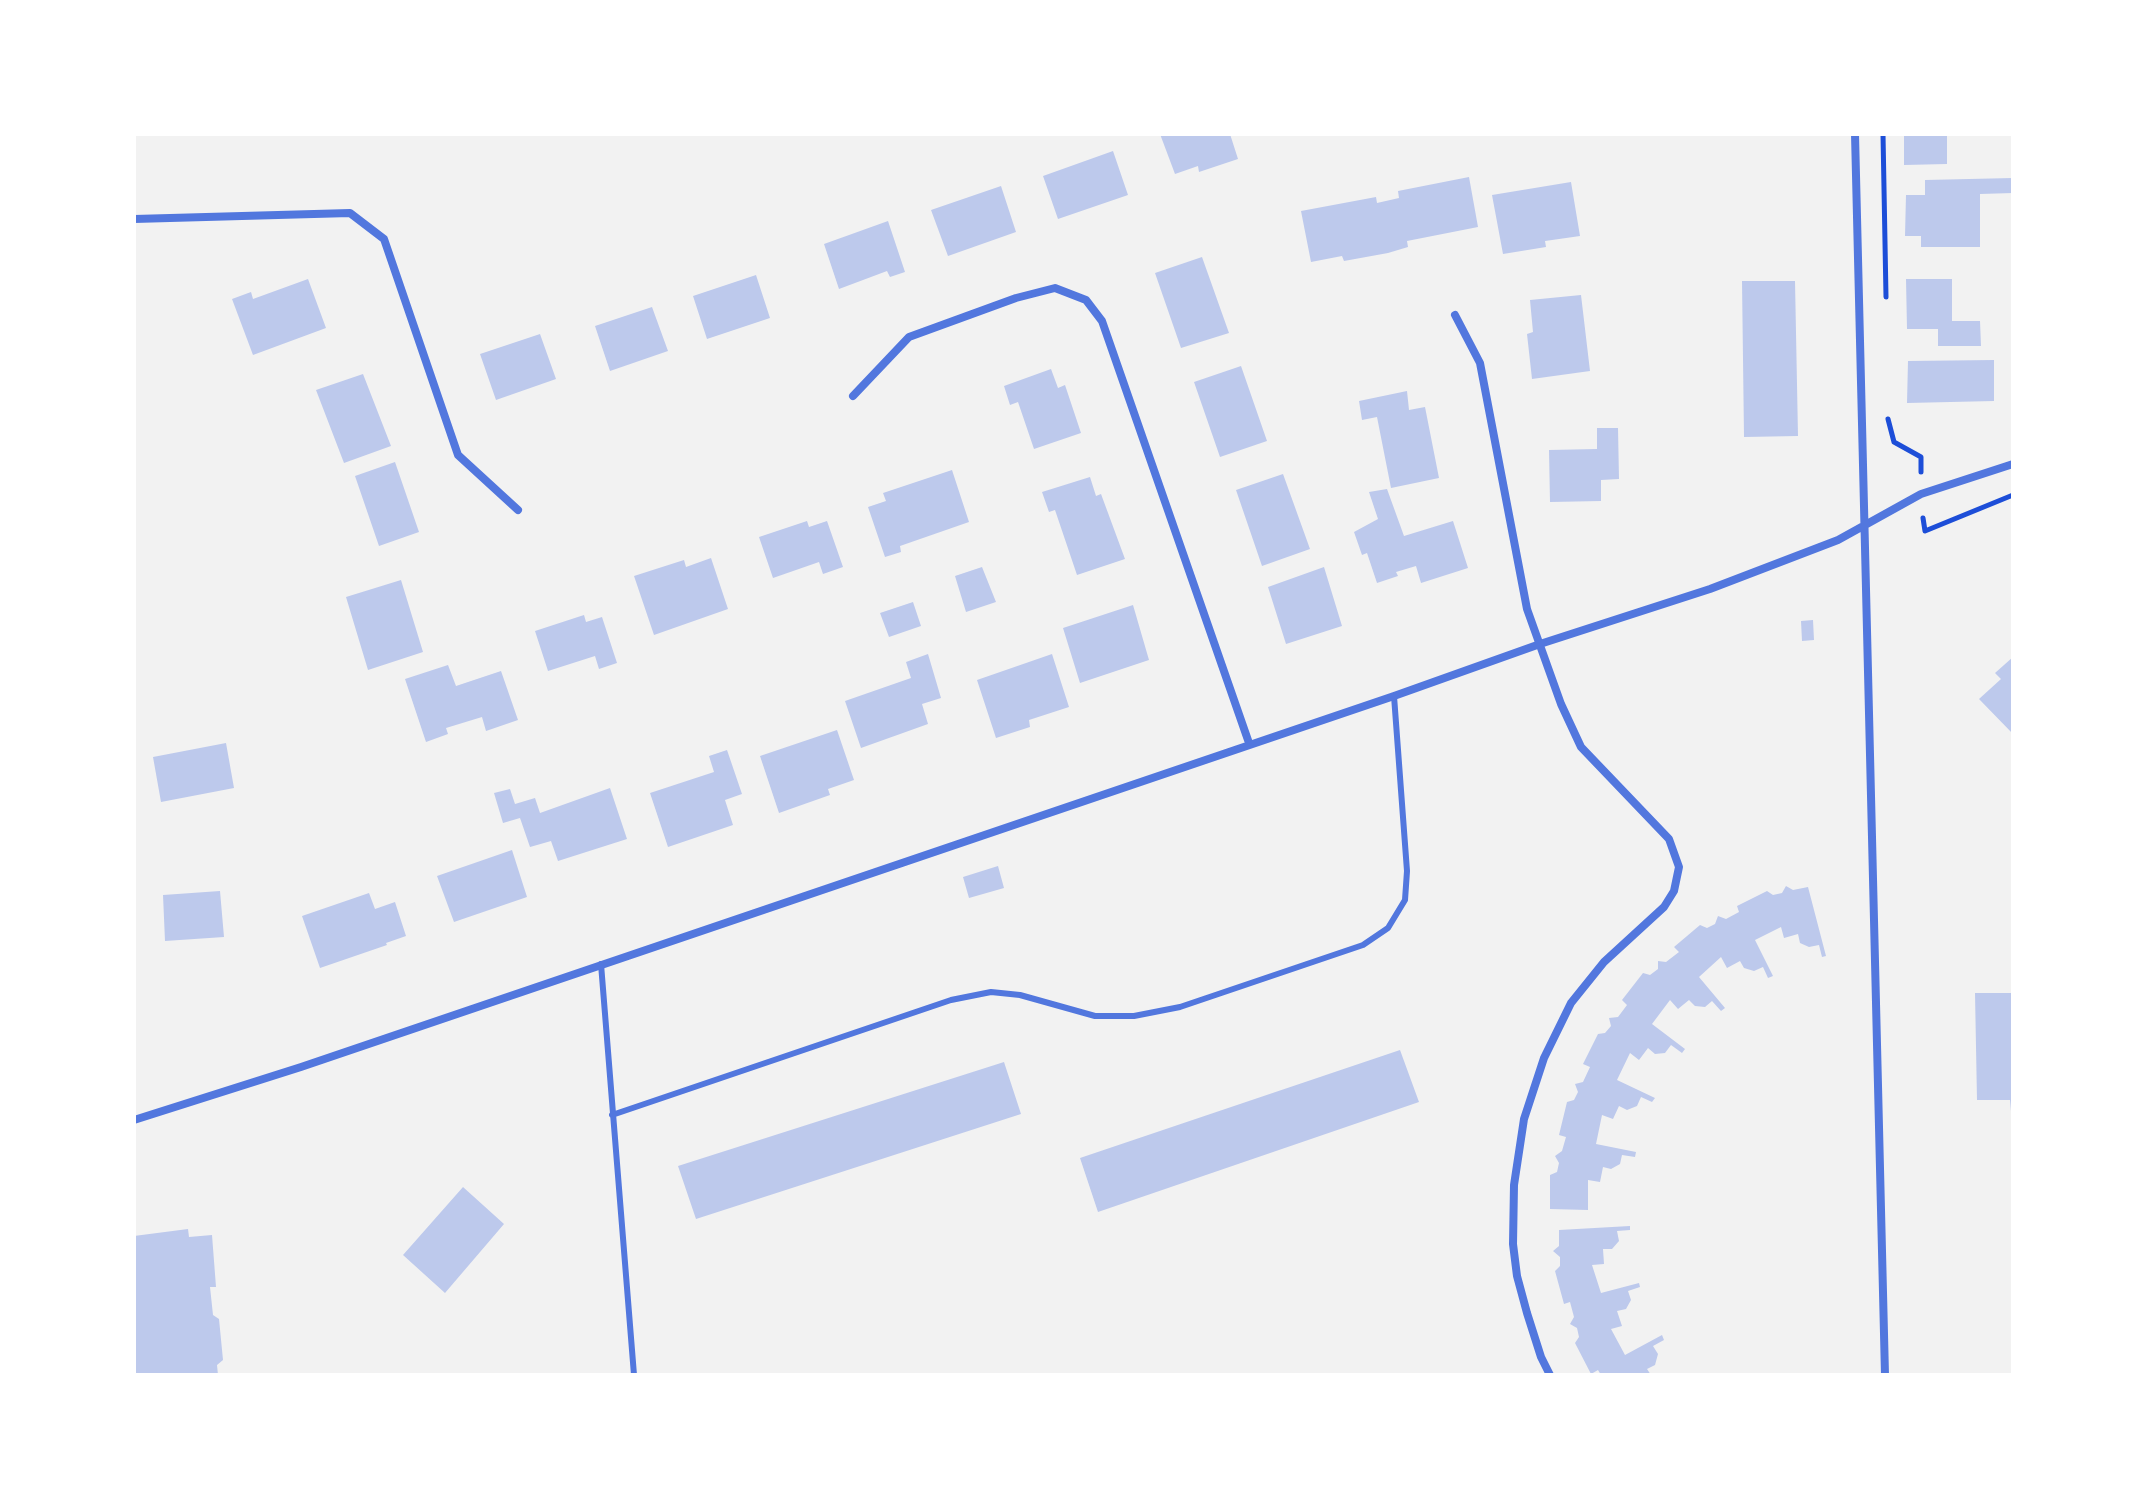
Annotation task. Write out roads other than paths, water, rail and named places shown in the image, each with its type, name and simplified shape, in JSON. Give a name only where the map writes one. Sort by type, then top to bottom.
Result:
[{"type":"street","points":[[1855,134],[1885,1375]]},
{"type":"street","points":[[134,219],[350,213],[384,239],[458,455],[518,510]]},
{"type":"street","points":[[853,396],[909,337],[1016,298],[1055,288],[1086,300],[1102,321],[1249,743]]},
{"type":"street","points":[[1455,315],[1480,363],[1527,609],[1561,704],[1581,747],[1669,839],[1679,867],[1674,891],[1664,907],[1604,962],[1571,1003],[1544,1058],[1524,1119],[1514,1185],[1513,1244],[1517,1276],[1527,1313],[1550,1375]]},
{"type":"street","points":[[134,1120],[301,1067],[1540,644],[1710,589],[1838,540],[1921,494],[2013,464]]},
{"type":"lane","points":[[612,1115],[951,1000],[991,992],[1005,993],[1095,1016],[1134,1016],[1180,1007],[1363,945],[1388,928],[1405,900],[1407,871],[1394,696]]},
{"type":"lane","points":[[601,964],[634,1375]]}]
